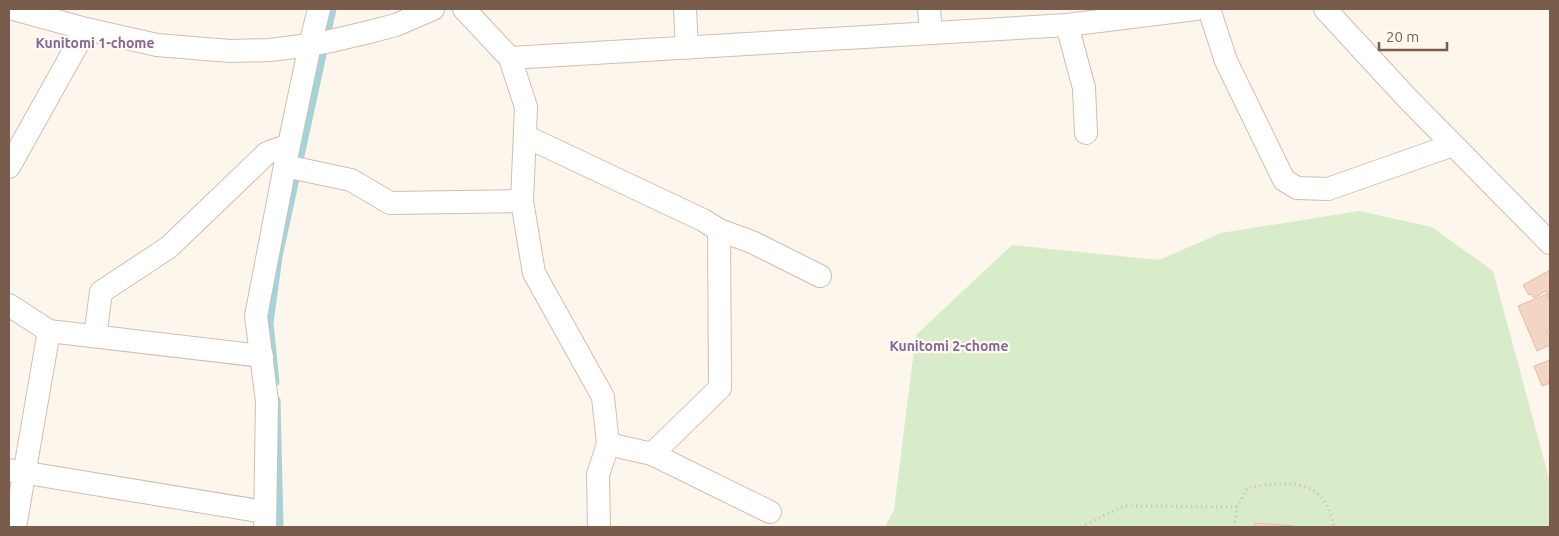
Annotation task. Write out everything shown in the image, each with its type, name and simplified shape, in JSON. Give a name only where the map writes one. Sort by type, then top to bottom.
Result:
[{"type":"street","points":[[13,9],[86,29],[157,45],[230,51],[270,50],[320,43],[396,25],[433,9]]},
{"type":"street","points":[[16,471],[265,520],[267,401],[256,316],[320,43],[319,9]]},
{"type":"street","points":[[464,9],[510,58],[526,107],[522,201],[534,273],[603,397],[608,444],[598,475],[599,527]]},
{"type":"street","points":[[685,9],[687,48]]},
{"type":"street","points":[[929,9],[931,33]]},
{"type":"street","points":[[510,58],[1067,25],[1196,9]]},
{"type":"street","points":[[1209,9],[1226,61],[1284,180],[1297,188],[1328,189],[1453,145]]},
{"type":"street","points":[[1325,9],[1407,98],[1550,243]]},
{"type":"street","points":[[1067,25],[1084,88],[1086,133]]},
{"type":"street","points":[[9,167],[86,29]]},
{"type":"street","points":[[525,136],[703,220],[719,230],[752,242],[820,276]]},
{"type":"street","points":[[95,336],[101,292],[169,247],[267,153],[351,180],[390,203],[522,201]]},
{"type":"street","points":[[652,454],[720,388],[719,230]]},
{"type":"street","points":[[9,305],[49,330],[262,356]]},
{"type":"street","points":[[15,527],[16,471],[49,330]]},
{"type":"street","points":[[608,444],[652,454],[770,512]]},
{"type":"path","points":[[1234,527],[1237,507],[1248,487],[1277,484],[1298,484],[1314,491],[1327,505],[1334,527]]},
{"type":"path","points":[[1081,527],[1124,506],[1237,507]]},
{"type":"green space","points":[[1359,211],[1432,227],[1493,271],[1550,482],[1550,527],[885,527],[894,510],[916,335],[1012,245],[1159,260],[1221,233]]},
{"type":"building","points":[[1550,270],[1550,298],[1546,291],[1534,298],[1531,294],[1529,295],[1523,285]]},
{"type":"building","points":[[1547,294],[1550,302],[1550,329],[1547,331],[1550,345],[1537,351],[1518,306]]},
{"type":"building","points":[[1550,360],[1550,383],[1542,386],[1534,366]]},
{"type":"building","points":[[1255,523],[1294,526],[1294,527],[1254,527]]},
{"type":"waterway","points":[[276,382],[270,323],[279,257],[333,9]]},
{"type":"waterway","points":[[277,400],[280,527]]},
{"type":"district","name":"Kunitomi 1-chome","points":[[95,43]]},
{"type":"district","name":"Kunitomi 2-chome","points":[[949,346]]}]
